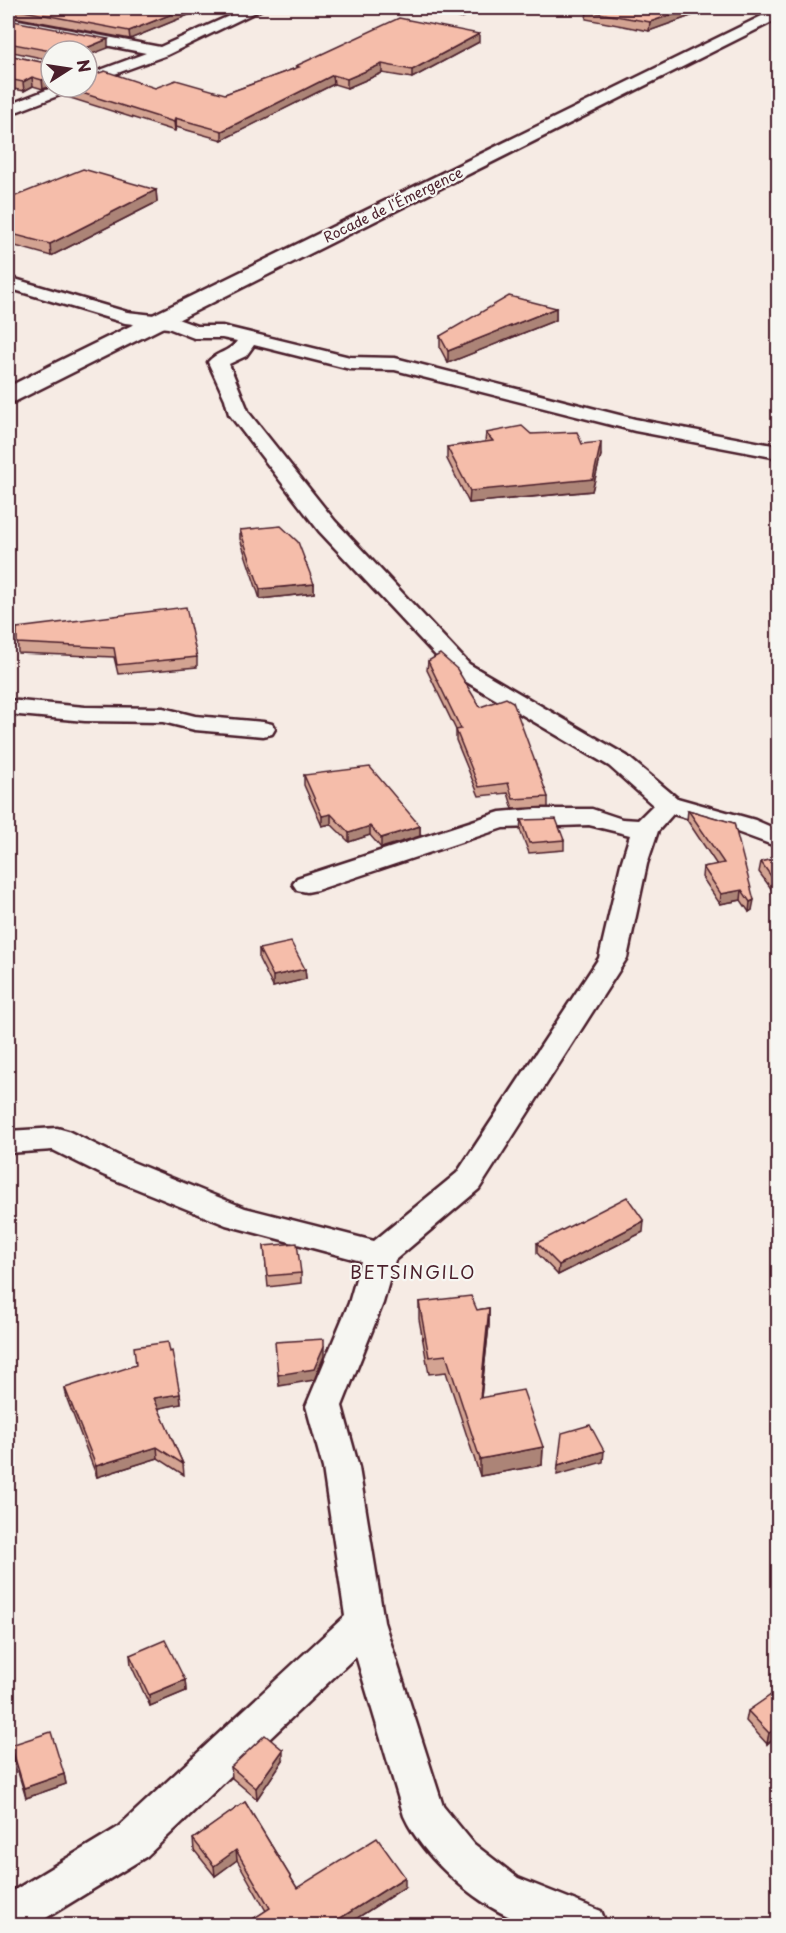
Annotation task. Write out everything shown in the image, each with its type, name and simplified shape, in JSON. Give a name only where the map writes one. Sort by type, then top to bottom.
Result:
[{"type":"street","points":[[99,73],[162,52],[257,8]]},
{"type":"street","name":"Rocade de l'Émergence","points":[[8,396],[778,13]]},
{"type":"street","points":[[8,22],[162,52]]},
{"type":"street","points":[[8,111],[39,99]]},
{"type":"street","points":[[8,282],[125,316],[172,323],[194,332],[222,332],[350,363],[395,364],[634,425],[778,452]]},
{"type":"street","points":[[248,340],[239,352],[218,362],[235,399],[239,414],[327,526],[461,669],[618,761],[668,804],[746,826],[778,839]]},
{"type":"street","points":[[8,707],[85,714],[163,715],[195,723],[262,729]]},
{"type":"street","points":[[586,1926],[502,1892],[459,1858],[425,1816],[366,1622],[341,1468],[324,1406],[366,1303],[380,1254],[468,1181],[613,957],[634,864],[645,829],[668,804]]},
{"type":"street","points":[[306,884],[500,820],[536,817],[592,817],[618,826],[645,829]]},
{"type":"street","points":[[8,1142],[57,1139],[114,1167],[237,1217],[380,1254]]},
{"type":"street","points":[[8,1917],[132,1842],[366,1622]]},
{"type":"building","points":[[8,8],[187,8],[129,31]]},
{"type":"building","points":[[436,8],[470,8],[461,12]]},
{"type":"building","points":[[593,8],[690,8],[650,22],[587,11]]},
{"type":"building","points":[[399,18],[479,34],[412,70],[382,64],[347,79],[333,75],[222,131],[175,118],[174,122],[99,98],[99,73],[105,71],[155,88],[176,80],[225,94],[299,67],[296,66]]},
{"type":"building","points":[[8,20],[108,39],[99,43],[99,39],[39,39],[39,49],[8,43]]},
{"type":"building","points":[[8,55],[39,62],[39,79],[32,77],[23,82],[8,79]]},
{"type":"building","points":[[83,169],[156,190],[50,244],[8,233],[8,199]]},
{"type":"building","points":[[509,296],[556,308],[448,351],[440,336]]},
{"type":"building","points":[[522,426],[531,434],[577,432],[582,444],[601,442],[593,479],[470,491],[447,447],[493,441],[486,433]]},
{"type":"building","points":[[281,526],[298,542],[314,584],[260,589],[240,530]]},
{"type":"building","points":[[186,607],[197,657],[117,665],[114,648],[17,643],[17,628]]},
{"type":"building","points":[[440,654],[457,669],[480,707],[506,698],[513,702],[548,797],[513,799],[508,783],[479,787],[456,730],[461,729],[428,661]]},
{"type":"building","points":[[370,767],[420,826],[381,838],[370,826],[349,833],[331,814],[322,816],[304,775]]},
{"type":"building","points":[[688,810],[734,823],[754,900],[750,902],[742,890],[721,894],[703,867],[724,863]]},
{"type":"building","points":[[556,819],[564,840],[529,843],[521,820]]},
{"type":"building","points":[[778,858],[778,886],[761,862]]},
{"type":"building","points":[[291,942],[305,969],[273,976],[259,949]]},
{"type":"building","points":[[627,1197],[644,1221],[559,1265],[537,1243]]},
{"type":"building","points":[[297,1243],[301,1273],[267,1276],[264,1246]]},
{"type":"building","points":[[471,1296],[477,1310],[489,1308],[480,1398],[523,1390],[543,1447],[480,1459],[446,1355],[429,1357],[419,1302]]},
{"type":"building","points":[[324,1339],[324,1346],[314,1369],[278,1375],[275,1342]]},
{"type":"building","points":[[168,1342],[170,1352],[172,1351],[180,1394],[154,1398],[183,1464],[157,1447],[96,1466],[65,1388],[136,1365],[134,1347]]},
{"type":"building","points":[[590,1425],[604,1451],[558,1465],[562,1433]]},
{"type":"building","points":[[165,1640],[185,1680],[149,1695],[130,1655]]},
{"type":"building","points":[[778,1690],[778,1727],[769,1733],[748,1711]]},
{"type":"building","points":[[51,1732],[64,1774],[24,1788],[11,1745]]},
{"type":"building","points":[[265,1735],[283,1750],[256,1788],[231,1767]]},
{"type":"building","points":[[245,1802],[297,1888],[377,1838],[405,1877],[328,1926],[242,1926],[270,1908],[236,1850],[214,1866],[193,1839]]},
{"type":"district","name":"BETSINGILO","points":[[413,1273]]}]
